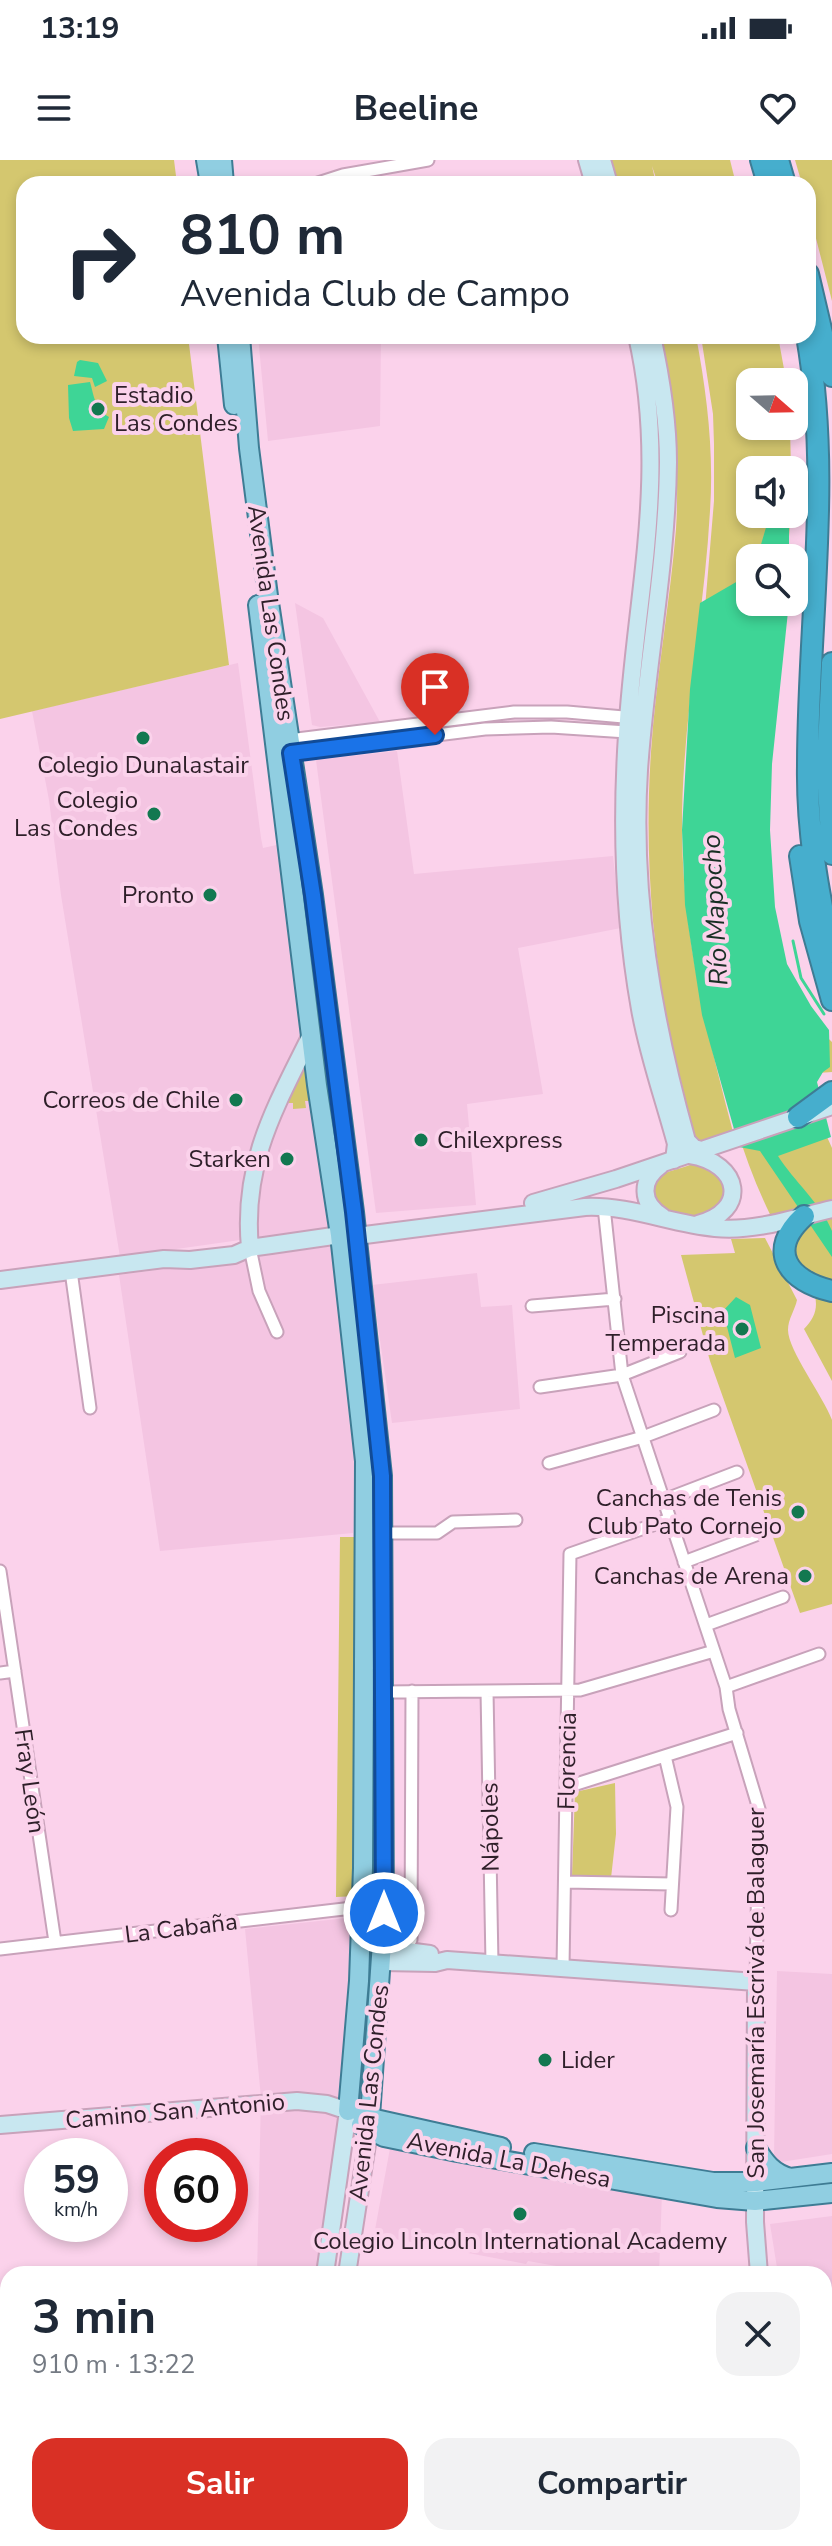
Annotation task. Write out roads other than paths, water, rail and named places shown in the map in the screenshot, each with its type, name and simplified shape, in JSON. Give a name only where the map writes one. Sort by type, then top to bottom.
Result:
[{"type":"highway","points":[[816,308],[832,376]]},
{"type":"highway","points":[[809,344],[817,386],[824,459],[820,698],[832,854]]},
{"type":"highway","points":[[832,663],[798,774],[799,842],[807,910],[832,1000]]},
{"type":"highway","points":[[820,698],[832,725]]},
{"type":"highway","points":[[820,698],[808,765],[810,833],[818,891],[832,952]]},
{"type":"highway","points":[[798,1117],[832,1092]]},
{"type":"highway","points":[[804,1216],[785,1238],[785,1258],[799,1277],[832,1291]]},
{"type":"main road","name":"Avenida Las Condes","points":[[228,344],[311,1035],[349,1235],[381,1463],[383,1940],[370,2125]]},
{"type":"main road","name":"Avenida Las Condes","points":[[241,344],[257,516],[322,965],[354,1212],[349,1235],[365,1461],[361,1907],[348,2111]]},
{"type":"main road","points":[[301,947],[312,951],[322,965]]},
{"type":"main road","points":[[362,1641],[377,1646],[383,1661]]},
{"type":"main road","points":[[360,1928],[367,1952],[373,1959],[382,1962]]},
{"type":"main road","name":"Avenida La Dehesa","points":[[348,2111],[384,2137],[717,2198],[755,2192],[832,2193]]},
{"type":"main road","points":[[756,2148],[768,2166],[790,2178]]},
{"type":"main road","name":"Avenida La Dehesa","points":[[755,2192],[790,2178],[832,2173]]},
{"type":"street","points":[[340,176],[428,160]]},
{"type":"street","points":[[638,344],[650,415],[652,486],[624,847],[631,948],[647,1042],[681,1157]]},
{"type":"street","points":[[654,344],[662,382],[668,471],[665,523],[633,723],[640,904],[650,981],[687,1141],[694,1148],[647,1180],[645,1195],[652,1209],[665,1218]]},
{"type":"street","points":[[290,747],[383,727],[539,711],[567,712],[633,723]]},
{"type":"street","points":[[567,712],[567,727]]},
{"type":"street","points":[[484,715],[485,729]]},
{"type":"street","points":[[290,747],[385,741],[485,729],[633,723]]},
{"type":"street","points":[[383,727],[385,741]]},
{"type":"street","points":[[277,1332],[259,1291],[250,1248],[250,1196],[258,1152],[311,1035]]},
{"type":"street","points":[[354,1212],[365,1220],[377,1223],[551,1199],[832,1106]]},
{"type":"street","points":[[681,1157],[708,1159],[721,1166],[729,1175],[732,1186],[730,1199],[723,1210],[706,1222],[692,1225]]},
{"type":"street","points":[[604,1207],[608,1189],[616,1179]]},
{"type":"street","points":[[0,1280],[164,1259],[182,1252],[230,1245],[250,1248],[554,1210],[604,1207],[692,1225],[731,1229],[774,1223],[832,1209]]},
{"type":"street","name":"San Josemaría Escrivá de Balaguer","points":[[604,1207],[622,1375],[726,1687],[729,1709],[759,1809],[755,2192],[759,2266]]},
{"type":"street","points":[[71,1271],[90,1408]]},
{"type":"street","points":[[532,1306],[615,1299]]},
{"type":"street","points":[[540,1387],[622,1375],[680,1352]]},
{"type":"street","points":[[549,1463],[643,1437],[714,1410]]},
{"type":"street","points":[[664,1500],[737,1472]]},
{"type":"street","name":"Florencia","points":[[563,1967],[570,1554],[670,1519]]},
{"type":"street","points":[[382,1533],[437,1533],[453,1522],[516,1520]]},
{"type":"street","points":[[684,1562],[761,1533]]},
{"type":"street","name":"Fray León","points":[[0,1571],[55,1942]]},
{"type":"street","points":[[706,1625],[783,1597]]},
{"type":"street","points":[[382,1692],[569,1691],[714,1651]]},
{"type":"street","points":[[726,1687],[819,1654]]},
{"type":"street","points":[[0,1673],[15,1671]]},
{"type":"street","points":[[411,1940],[412,1691]]},
{"type":"street","name":"Nápoles","points":[[487,1691],[492,1963]]},
{"type":"street","points":[[567,1787],[737,1733]]},
{"type":"street","points":[[665,1756],[677,1807],[671,1910]]},
{"type":"street","points":[[565,1882],[672,1884]]},
{"type":"street","name":"La Cabaña","points":[[0,1949],[361,1907]]},
{"type":"street","points":[[383,1940],[399,1950],[436,1955],[447,1960]]},
{"type":"street","points":[[382,1962],[435,1963],[447,1960],[756,1982]]},
{"type":"street","name":"Camino San Antonio","points":[[0,2125],[297,2101],[327,2104],[348,2111]]},
{"type":"street","name":"Avenida Las Condes","points":[[326,2266],[348,2111]]},
{"type":"street","name":"Avenida Las Condes","points":[[348,2266],[370,2125]]},
{"type":"street","points":[[344,2147],[359,2153],[365,2162]]},
{"type":"water","points":[[80,360],[98,363],[107,381],[95,387],[92,378],[74,376]]},
{"type":"water","points":[[90,382],[98,407],[109,417],[104,429],[73,431],[69,418],[68,385]]},
{"type":"water","points":[[766,528],[789,528],[789,544],[761,544]]},
{"type":"water","name":"Río Mapocho","points":[[736,582],[736,616],[788,616],[772,764],[770,830],[775,907],[787,964],[829,1030],[830,1067],[817,1082],[831,1137],[778,1156],[827,1221],[832,1231],[832,1257],[760,1151],[739,1147],[702,1015],[685,905],[682,830],[690,689],[700,603]]},
{"type":"water","name":"Piscina Temperada","points":[[736,1297],[750,1305],[761,1348],[735,1358],[723,1311]]},
{"type":"waterway","points":[[793,941],[801,978],[824,1014]]},
{"type":"place","name":"Estadio Las Condes","points":[[98,409]]},
{"type":"place","name":"Colegio Dunalastair","points":[[143,738]]},
{"type":"place","name":"Colegio Las Condes","points":[[154,814]]},
{"type":"place","name":"Pronto","points":[[210,895]]},
{"type":"place","name":"Correos de Chile","points":[[236,1100]]},
{"type":"place","name":"Chilexpress","points":[[421,1140]]},
{"type":"place","name":"Starken","points":[[287,1159]]},
{"type":"place","name":"Piscina Temperada","points":[[742,1329]]},
{"type":"place","name":"Canchas de Tenis Club Pato Cornejo","points":[[798,1512]]},
{"type":"place","name":"Canchas de Arena","points":[[805,1576]]},
{"type":"place","name":"Lider","points":[[545,2060]]},
{"type":"place","name":"Colegio Lincoln International Academy","points":[[520,2214]]}]
